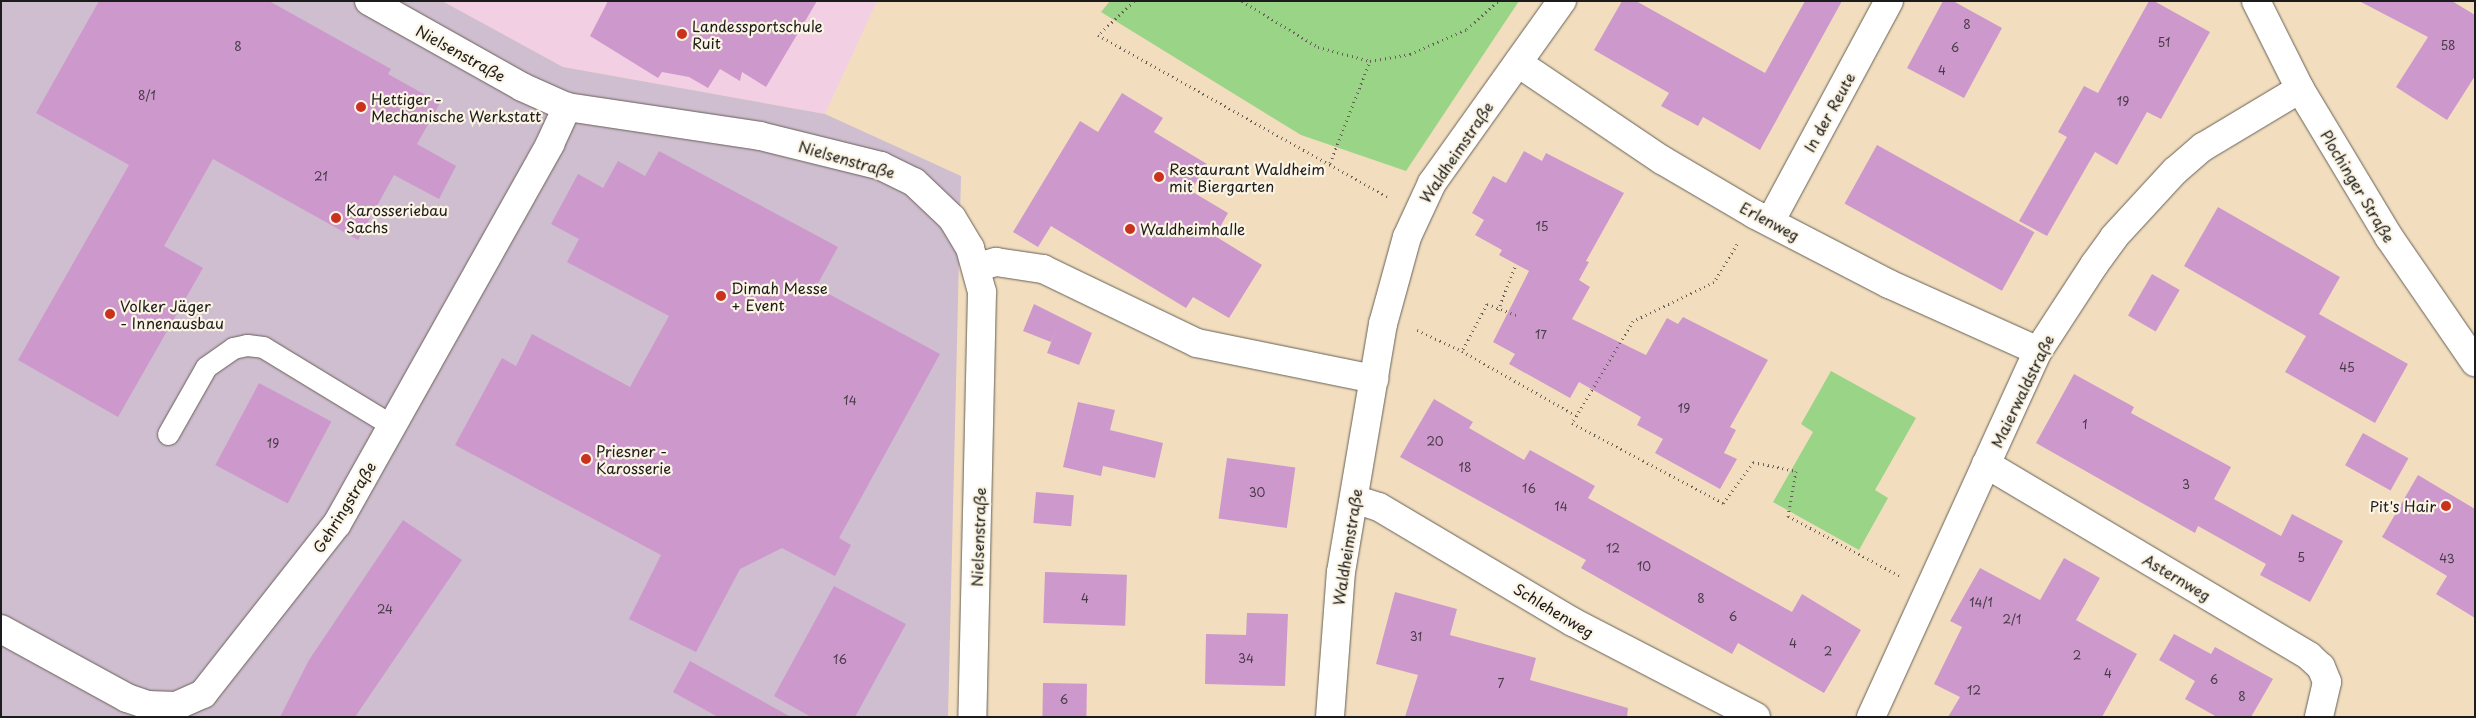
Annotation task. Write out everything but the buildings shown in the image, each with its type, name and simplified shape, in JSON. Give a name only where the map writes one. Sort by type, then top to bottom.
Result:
[{"type":"street","name":"Nielsenstraße","points":[[369,1],[522,87],[567,107],[760,136],[897,171],[914,182],[952,218],[970,248],[978,268],[983,317],[972,717]]},
{"type":"street","name":"Waldheimstraße","points":[[1330,717],[1336,619],[1354,499],[1383,324],[1407,237],[1432,183],[1562,1]]},
{"type":"street","name":"In der Reute","points":[[1762,218],[1889,1]]},
{"type":"street","name":"Plochinger Straße","points":[[2256,1],[2300,89],[2389,237],[2473,356]]},
{"type":"street","name":"Erlenweg","points":[[1518,63],[1662,160],[1762,218],[1907,293],[2038,351]]},
{"type":"street","name":"Maierwaldstraße","points":[[1871,717],[2038,351],[2109,244],[2169,177],[2203,147],[2300,89]]},
{"type":"street","name":"Gehringstraße","points":[[1,629],[127,698],[164,707],[189,702],[203,694],[218,678],[320,548],[393,426],[550,144],[567,107]]},
{"type":"street","points":[[978,268],[996,262],[1043,269],[1197,343],[1374,379]]},
{"type":"street","name":"Asternweg","points":[[1986,464],[2309,656],[2321,667],[2327,682],[2319,717]]},
{"type":"street","name":"Schlehenweg","points":[[1354,499],[1379,508],[1411,525],[1573,622],[1756,717]]},
{"type":"lane","points":[[168,434],[206,367],[233,348],[247,345],[263,347],[393,426]]},
{"type":"path","points":[[1134,1],[1098,35],[1330,163],[1393,201],[1419,210]]},
{"type":"path","points":[[1242,1],[1318,47],[1370,61],[1410,54],[1467,30],[1498,1]]},
{"type":"path","points":[[1330,163],[1370,61]]},
{"type":"path","points":[[1762,218],[1714,282],[1633,321],[1572,423],[1723,503],[1753,462],[1796,471],[1788,516],[1929,592]]},
{"type":"path","points":[[1498,310],[1516,264]]},
{"type":"path","points":[[1462,351],[1488,304],[1498,310],[1516,315]]},
{"type":"path","points":[[1383,324],[1418,330],[1462,351],[1577,416]]},
{"type":"shaded area","points":[[1,1],[442,1],[563,67],[825,114],[961,176],[948,717],[1,717]]},
{"type":"shaded area","name":"Landessportschule Ruit","points":[[442,1],[877,1],[825,114],[563,67]]},
{"type":"green space","points":[[1110,1],[1519,1],[1406,171],[1301,135],[1101,12]]},
{"type":"green space","points":[[1831,371],[1916,418],[1875,490],[1888,498],[1859,550],[1773,502],[1813,432],[1801,424]]},
{"type":"place","name":"Landessportschule Ruit","points":[[682,34]]},
{"type":"place","name":"Hettiger - Mechanische Werkstatt","points":[[361,107]]},
{"type":"place","name":"Restaurant Waldheim mit Biergarten","points":[[1159,177]]},
{"type":"place","name":"Karosseriebau Sachs","points":[[336,218]]},
{"type":"place","name":"Waldheimhalle","points":[[1130,229]]},
{"type":"place","name":"Dimah Messe + Event","points":[[721,296]]},
{"type":"place","name":"Volker Jäger - Innenausbau","points":[[110,314]]},
{"type":"place","name":"Priesner - Karosserie","points":[[586,459]]},
{"type":"place","name":"Pit's Hair","points":[[2446,506]]}]
